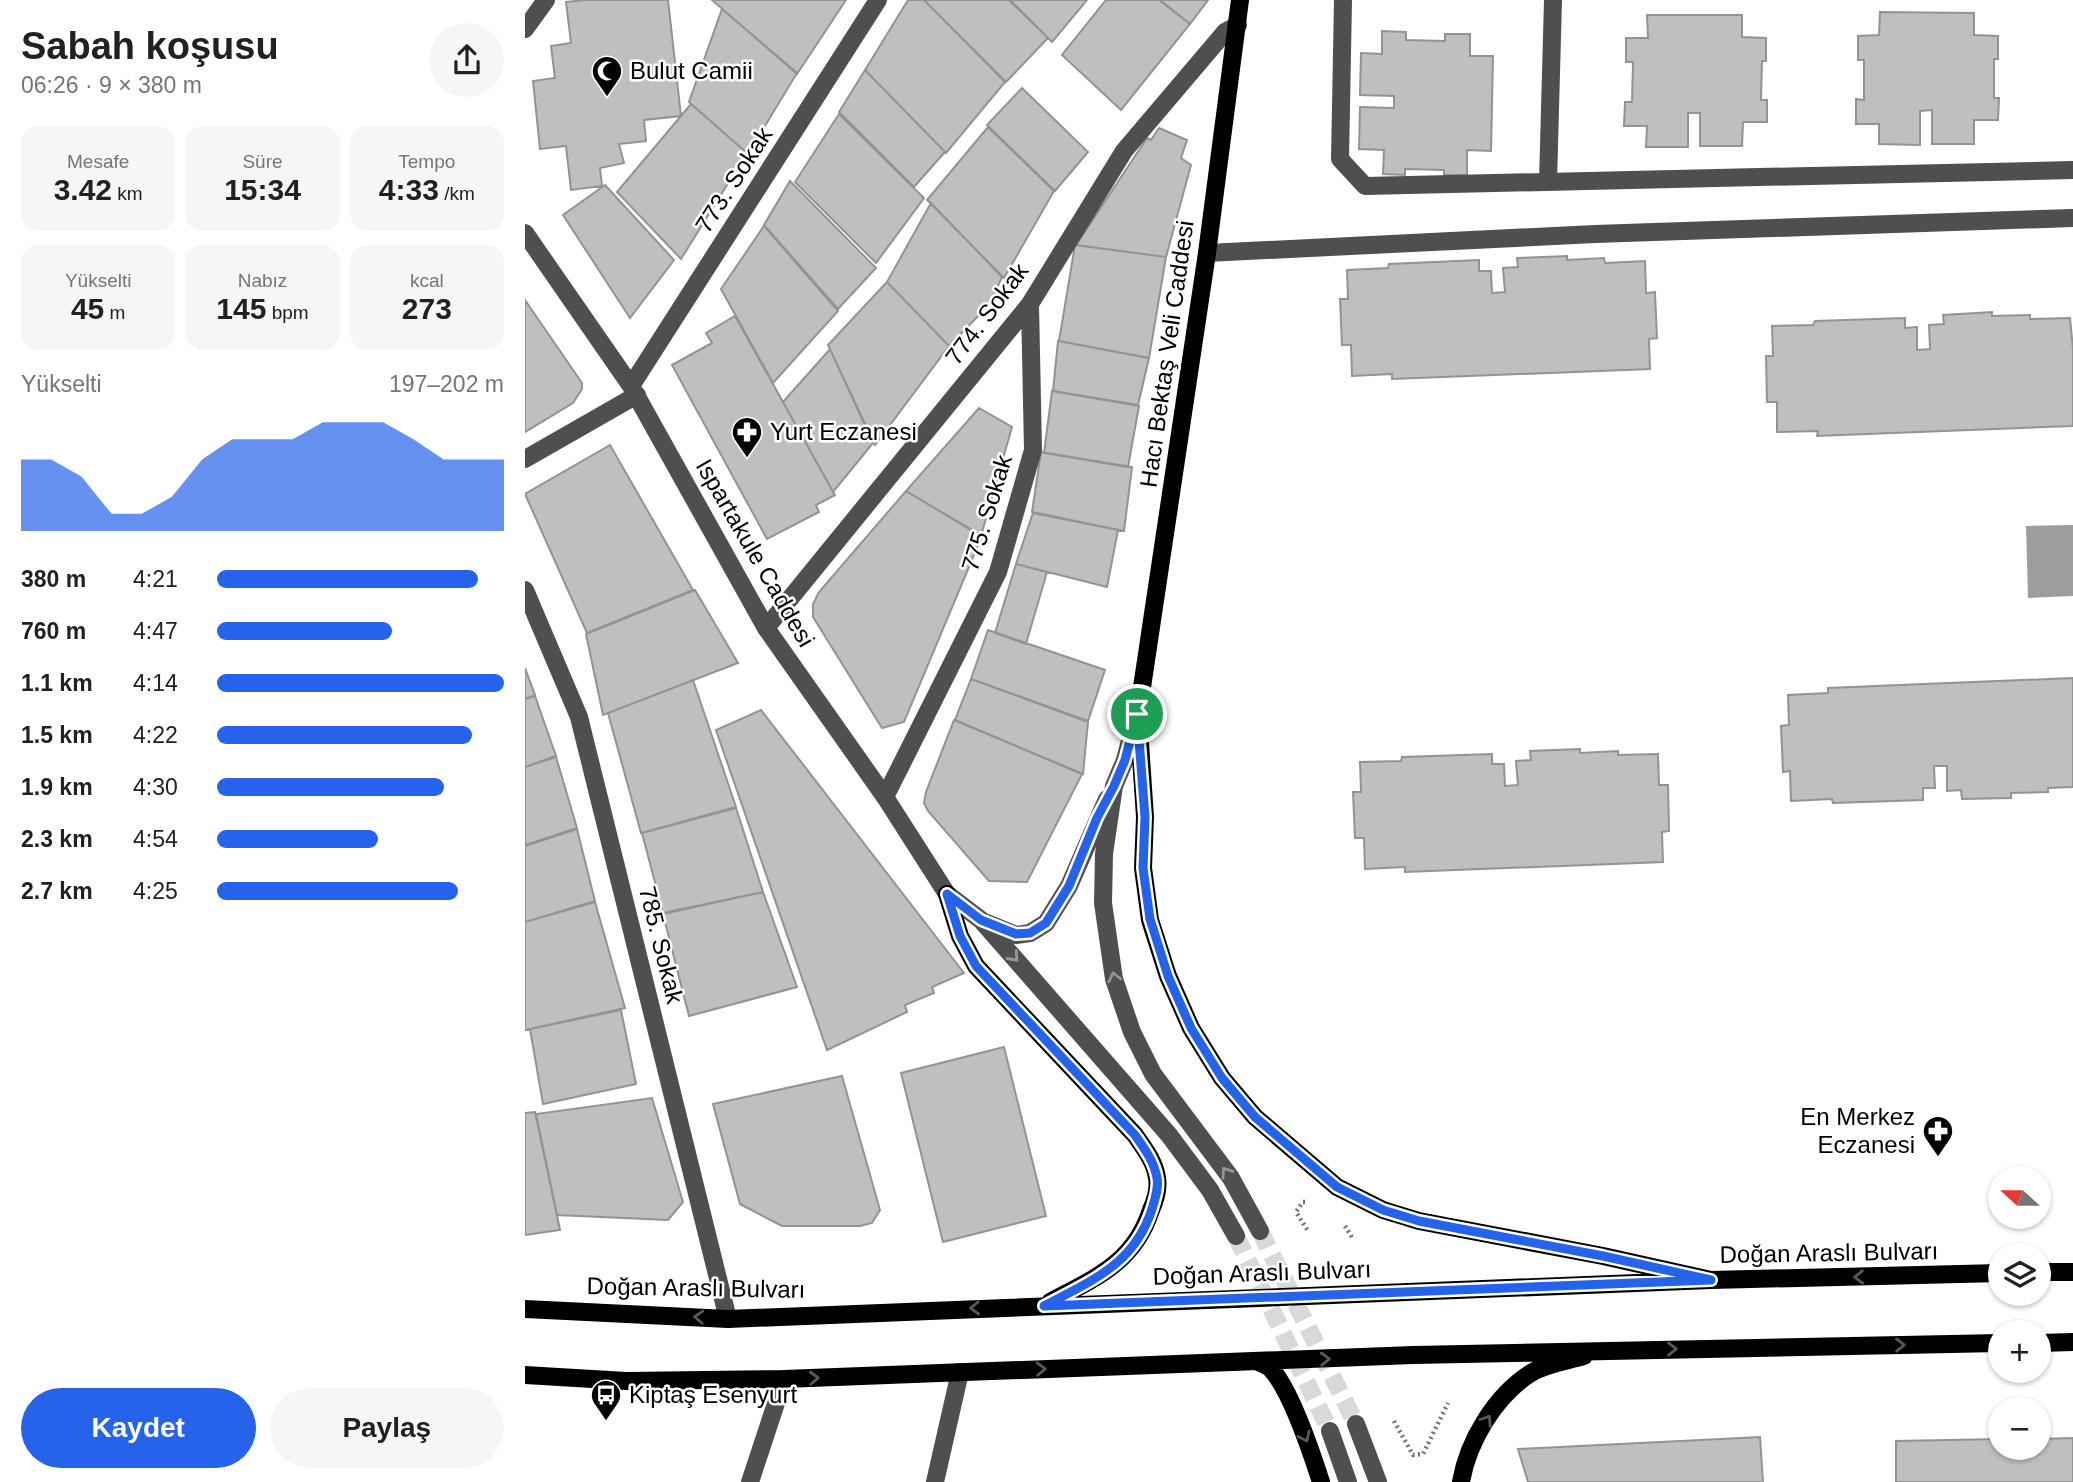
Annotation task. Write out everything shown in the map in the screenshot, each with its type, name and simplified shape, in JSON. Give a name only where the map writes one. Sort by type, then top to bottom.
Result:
[{"type":"main road","name":"Hacı Bektaş Veli Caddesi","points":[[1240,0],[1207,254],[1137,714],[1145,817],[1143,868],[1150,919],[1168,976],[1191,1028],[1222,1078],[1255,1117],[1337,1187],[1383,1210],[1419,1221],[1590,1253],[1711,1280]]},
{"type":"main road","points":[[947,894],[960,936],[976,966],[1135,1135],[1152,1161],[1158,1180],[1156,1198],[1145,1229],[1132,1249],[1105,1274],[1044,1306]]},
{"type":"main road","points":[[2051,1272],[2073,1272]]},
{"type":"main road","name":"Doğan Araslı Bulvarı","points":[[525,1308],[728,1319],[1711,1280],[1988,1273]]},
{"type":"main road","points":[[2051,1343],[2073,1342]]},
{"type":"main road","points":[[525,1375],[626,1381],[784,1379],[1604,1350],[1988,1343]]},
{"type":"main road","points":[[1461,1482],[1473,1441],[1500,1401],[1532,1373],[1604,1350]]},
{"type":"main road","points":[[1256,1361],[1269,1367],[1278,1379],[1308,1442],[1321,1482]]},
{"type":"street","points":[[525,29],[546,0]]},
{"type":"street","name":"773. Sokak","points":[[634,391],[878,0]]},
{"type":"street","points":[[1343,0],[1340,159],[1365,186],[2073,170]]},
{"type":"street","points":[[1548,182],[1553,0]]},
{"type":"street","name":"774. Sokak","points":[[766,628],[1030,304],[1124,151],[1225,32],[1238,25]]},
{"type":"street","points":[[1207,254],[1595,234],[2073,218]]},
{"type":"street","name":"Ispartakule Caddesi","points":[[525,233],[634,391],[766,628],[885,797],[947,894]]},
{"type":"street","name":"775. Sokak","points":[[885,797],[998,572],[1033,450],[1030,304]]},
{"type":"street","points":[[525,459],[634,391]]},
{"type":"street","name":"785. Sokak","points":[[525,590],[579,717],[728,1319]]},
{"type":"street","points":[[981,920],[1016,934],[1030,933],[1046,923],[1069,886],[1097,818],[1114,786],[1125,760],[1137,714]]},
{"type":"street","points":[[1114,786],[1104,853],[1103,903],[1114,979],[1132,1032],[1153,1074],[1231,1178],[1260,1231]]},
{"type":"street","points":[[947,894],[981,920],[1169,1135],[1210,1190],[1236,1236]]},
{"type":"street","points":[[935,1482],[960,1372]]},
{"type":"street","points":[[750,1482],[784,1379]]},
{"type":"street","points":[[1356,1424],[1378,1482]]},
{"type":"street","points":[[1330,1431],[1348,1482]]},
{"type":"path","points":[[1307,1231],[1296,1212],[1303,1202],[1316,1208]]},
{"type":"path","points":[[1394,1421],[1413,1455],[1423,1454],[1448,1403]]},
{"type":"shaded area","points":[[2073,525],[2073,596],[2028,598],[2026,526]]},
{"type":"building","name":"Bulut Camii","points":[[668,0],[681,116],[644,120],[646,141],[619,144],[624,163],[600,168],[602,186],[571,190],[566,146],[540,149],[533,81],[555,78],[551,46],[571,43],[566,2]]},
{"type":"building","points":[[712,0],[846,0],[797,74]]},
{"type":"building","points":[[908,0],[924,0],[1005,82],[946,153],[865,70]]},
{"type":"building","points":[[924,0],[1009,0],[1048,38],[1006,82]]},
{"type":"building","points":[[1010,0],[1087,0],[1052,42]]},
{"type":"building","points":[[1106,0],[1160,0],[1190,24],[1121,110],[1062,55]]},
{"type":"building","points":[[1159,0],[1208,0],[1190,24]]},
{"type":"building","points":[[722,9],[797,73],[748,154],[689,102]]},
{"type":"building","points":[[1880,12],[1974,13],[1974,35],[1998,36],[1998,59],[1994,59],[1994,98],[1999,98],[1998,120],[1974,120],[1974,144],[1932,144],[1932,110],[1920,111],[1920,145],[1879,144],[1879,124],[1856,124],[1856,99],[1864,100],[1864,60],[1858,60],[1858,36],[1879,35]]},
{"type":"building","points":[[1647,15],[1742,15],[1742,37],[1766,38],[1766,61],[1762,61],[1761,100],[1767,100],[1767,122],[1743,122],[1742,146],[1700,146],[1700,113],[1688,113],[1688,147],[1646,147],[1647,126],[1624,126],[1625,102],[1632,102],[1633,62],[1626,62],[1626,38],[1648,38]]},
{"type":"building","points":[[1382,31],[1406,32],[1406,40],[1445,41],[1445,34],[1470,34],[1470,56],[1493,56],[1491,151],[1467,150],[1467,175],[1444,175],[1444,170],[1405,169],[1405,175],[1383,174],[1384,150],[1359,149],[1360,107],[1394,108],[1394,96],[1360,95],[1361,53],[1382,54]]},
{"type":"building","points":[[865,70],[945,152],[914,187],[839,112]]},
{"type":"building","points":[[1022,88],[1088,152],[1055,191],[987,125]]},
{"type":"building","points":[[691,104],[747,153],[681,259],[617,192]]},
{"type":"building","points":[[839,114],[924,198],[876,263],[795,182]]},
{"type":"building","points":[[988,127],[1054,191],[1004,278],[927,200]]},
{"type":"building","points":[[1159,128],[1187,140],[1181,158],[1191,165],[1166,257],[1076,245],[1147,138],[1151,140]]},
{"type":"building","points":[[790,181],[876,268],[838,309],[764,225]]},
{"type":"building","points":[[605,185],[674,260],[630,318],[563,215]]},
{"type":"building","points":[[931,203],[1002,277],[990,304],[949,346],[887,282]]},
{"type":"building","points":[[764,226],[838,311],[773,383],[721,289]]},
{"type":"building","points":[[1075,245],[1166,257],[1149,358],[1059,341]]},
{"type":"building","points":[[1567,256],[1567,260],[1604,258],[1605,263],[1645,261],[1646,293],[1655,292],[1657,338],[1649,339],[1650,369],[1392,379],[1392,374],[1352,376],[1351,345],[1342,345],[1340,299],[1348,299],[1347,270],[1388,268],[1389,264],[1479,260],[1479,271],[1491,271],[1492,293],[1505,292],[1503,268],[1518,267],[1517,258]]},
{"type":"building","points":[[887,282],[949,346],[875,445],[828,345]]},
{"type":"building","points":[[525,300],[582,383],[582,389],[573,403],[525,432]]},
{"type":"building","points":[[1992,312],[1992,316],[2030,315],[2030,319],[2070,318],[2073,349],[2073,426],[1817,436],[1818,431],[1777,432],[1777,402],[1767,402],[1766,356],[1773,356],[1772,326],[1813,325],[1815,321],[1905,318],[1905,328],[1917,327],[1917,350],[1930,349],[1929,325],[1944,324],[1943,315]]},
{"type":"building","points":[[735,316],[835,495],[816,505],[819,512],[767,539],[672,365],[712,343],[706,333]]},
{"type":"building","points":[[1058,341],[1149,358],[1138,405],[1053,391]]},
{"type":"building","points":[[830,349],[873,443],[833,492],[783,402]]},
{"type":"building","points":[[1052,391],[1139,406],[1128,467],[1044,453]]},
{"type":"building","points":[[979,408],[1012,427],[981,536],[906,491]]},
{"type":"building","points":[[610,445],[693,590],[587,633],[525,494]]},
{"type":"building","points":[[1041,452],[1132,467],[1124,531],[1032,512]]},
{"type":"building","points":[[906,491],[982,536],[904,722],[882,728],[813,617],[813,604],[819,592]]},
{"type":"building","points":[[1033,513],[1118,530],[1107,587],[1016,564]]},
{"type":"building","points":[[1016,564],[1047,572],[1026,644],[995,633]]},
{"type":"building","points":[[695,590],[738,663],[603,715],[586,634]]},
{"type":"building","points":[[988,630],[1105,670],[1088,721],[971,679]]},
{"type":"building","points":[[525,668],[535,695],[525,699]]},
{"type":"building","points":[[2073,678],[2073,787],[2048,788],[2048,792],[2011,793],[2011,798],[1962,799],[1961,790],[1947,791],[1947,766],[1934,766],[1935,788],[1923,788],[1923,800],[1833,803],[1832,799],[1791,801],[1790,771],[1783,772],[1781,726],[1789,725],[1788,695],[1828,693],[1828,688]]},
{"type":"building","points":[[971,679],[1088,722],[1083,774],[955,720]]},
{"type":"building","points":[[693,680],[736,807],[641,833],[608,713]]},
{"type":"building","points":[[535,696],[556,756],[525,767],[525,699]]},
{"type":"building","points":[[761,710],[964,973],[932,987],[934,993],[905,1005],[907,1012],[827,1050],[716,730]]},
{"type":"building","points":[[954,720],[1082,774],[1027,882],[989,881],[924,803]]},
{"type":"building","points":[[1580,749],[1580,753],[1618,751],[1618,755],[1658,754],[1659,785],[1668,785],[1669,831],[1662,832],[1663,862],[1405,872],[1405,867],[1365,869],[1364,838],[1355,838],[1353,792],[1361,792],[1360,762],[1401,761],[1402,757],[1492,754],[1492,764],[1504,764],[1505,786],[1518,785],[1516,761],[1531,760],[1530,751]]},
{"type":"building","points":[[556,757],[577,828],[525,845],[525,767]]},
{"type":"building","points":[[736,808],[763,892],[663,913],[642,833]]},
{"type":"building","points":[[577,829],[595,901],[525,922],[525,846]]},
{"type":"building","points":[[763,892],[797,987],[689,1016],[663,914]]},
{"type":"building","points":[[595,902],[625,1008],[525,1030],[525,922]]},
{"type":"building","points":[[621,1010],[636,1084],[543,1104],[530,1029]]},
{"type":"building","points":[[1004,1047],[1046,1216],[943,1242],[901,1073]]},
{"type":"building","points":[[842,1076],[880,1210],[872,1223],[860,1226],[782,1226],[740,1204],[713,1104]]},
{"type":"building","points":[[652,1098],[683,1202],[668,1220],[557,1215],[536,1114]]},
{"type":"building","points":[[535,1112],[560,1230],[525,1235],[525,1113]]},
{"type":"building","points":[[1760,1437],[1763,1482],[1528,1482],[1518,1449]]},
{"type":"building","points":[[2073,1438],[2073,1482],[1896,1482],[1896,1441],[1988,1439],[1988,1460],[2051,1460],[2051,1439]]},
{"type":"tunnel","points":[[1260,1231],[1356,1424]]},
{"type":"tunnel","points":[[1236,1236],[1330,1431]]},
{"type":"place","name":"Bulut Camii","points":[[607,98]]},
{"type":"place","name":"Yurt Eczanesi","points":[[747,459]]},
{"type":"place","name":"En Merkez Eczanesi","points":[[1938,1158]]},
{"type":"place","name":"Kiptaş Esenyurt","points":[[606,1422]]},
{"type":"route","points":[[1137,714],[1145,817],[1143,868],[1150,919],[1168,976],[1191,1028],[1222,1078],[1255,1117],[1337,1187],[1383,1210],[1419,1221],[1603,1256],[1711,1280],[1044,1306],[1105,1274],[1132,1249],[1145,1229],[1156,1198],[1158,1180],[1152,1161],[1135,1135],[976,966],[960,936],[947,894],[981,920],[1016,934],[1030,933],[1046,923],[1069,886],[1097,818],[1114,786],[1125,760],[1137,714]]}]
